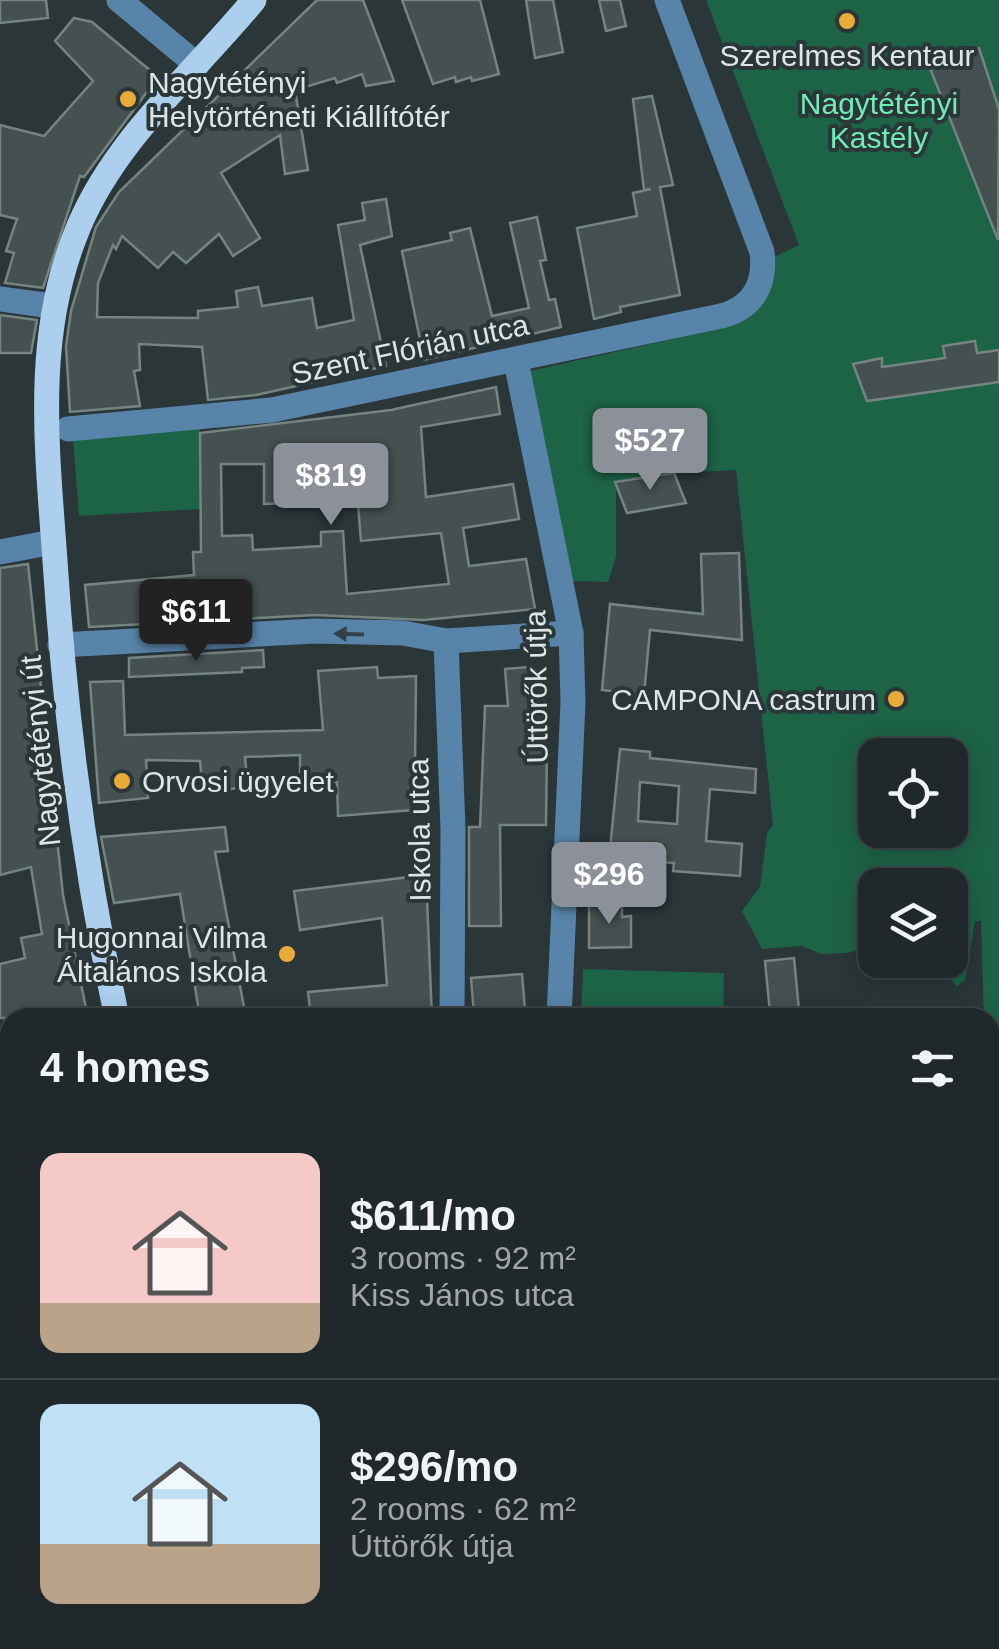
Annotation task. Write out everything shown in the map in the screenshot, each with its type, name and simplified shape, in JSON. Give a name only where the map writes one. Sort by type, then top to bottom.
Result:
[{"type":"main road","name":"Nagytétényi út","points":[[115,1008],[84,854],[60,645],[46,384],[52,306],[80,222],[105,177],[254,0]]},
{"type":"street","points":[[119,0],[197,65]]},
{"type":"street","name":"Szent Flórián utca","points":[[68,429],[272,410],[732,314],[755,296],[762,280],[762,252],[667,0]]},
{"type":"street","points":[[0,299],[52,306]]},
{"type":"street","name":"Úttörők útja","points":[[516,361],[572,633],[573,702],[559,1008]]},
{"type":"street","points":[[0,552],[53,542]]},
{"type":"street","points":[[60,645],[315,631],[403,633],[446,641],[572,633]]},
{"type":"street","name":"Iskola utca","points":[[446,641],[452,1008]]},
{"type":"green space","points":[[706,0],[999,0],[999,1008],[984,1008],[981,921],[975,921],[968,962],[968,868],[858,868],[858,949],[847,953],[821,954],[802,946],[762,949],[742,911],[760,887],[767,833],[773,825],[736,470],[674,473],[616,482],[616,557],[608,582],[568,581],[530,371],[717,329],[770,259],[799,245]]},
{"type":"green space","points":[[200,424],[200,509],[79,516],[73,439]]},
{"type":"green space","points":[[583,969],[724,973],[723,1008],[581,1008]]},
{"type":"green space","points":[[949,978],[965,978],[965,980],[957,986]]},
{"type":"building","points":[[0,0],[46,0],[48,18],[0,23]]},
{"type":"building","points":[[317,0],[363,0],[394,81],[366,86],[362,74],[295,90],[308,170],[285,174],[280,135],[221,173],[260,238],[233,256],[219,234],[186,263],[173,252],[158,268],[122,236],[116,249],[113,245],[98,283],[97,317],[198,318],[198,311],[238,307],[236,291],[258,287],[262,306],[312,298],[317,328],[354,320],[338,225],[365,220],[362,203],[386,199],[392,236],[360,245],[386,366],[256,395],[208,400],[202,347],[139,344],[140,370],[134,371],[140,406],[70,412],[66,346],[71,311],[96,227],[119,192]]},
{"type":"building","points":[[402,0],[480,0],[499,74],[472,81],[471,77],[456,82],[455,77],[433,84]]},
{"type":"building","points":[[526,0],[553,0],[563,52],[535,58]]},
{"type":"building","points":[[599,0],[620,0],[626,26],[606,31]]},
{"type":"building","points":[[74,18],[92,22],[158,77],[84,177],[80,176],[43,288],[5,283],[14,253],[6,251],[17,219],[0,215],[0,125],[44,136],[93,81],[55,41]]},
{"type":"building","name":"Nagytétényi Kastély","points":[[979,48],[999,109],[998,240],[928,63]]},
{"type":"building","points":[[652,96],[673,185],[660,187],[680,295],[620,307],[621,312],[594,319],[577,228],[637,216],[633,193],[651,189],[644,190],[633,99]]},
{"type":"building","points":[[537,217],[546,260],[540,261],[549,300],[555,299],[561,327],[424,360],[402,251],[452,240],[450,233],[470,228],[492,316],[529,308],[510,223]]},
{"type":"building","points":[[0,315],[37,320],[31,353],[0,353]]},
{"type":"building","points":[[975,341],[977,353],[999,350],[999,382],[867,401],[853,364],[882,358],[882,367],[945,358],[943,346]]},
{"type":"building","points":[[496,387],[500,414],[421,427],[426,497],[513,484],[519,519],[463,528],[469,566],[526,559],[535,609],[424,620],[315,615],[89,627],[85,585],[194,575],[193,552],[201,552],[200,433],[391,410]],"holes":[[[326,451],[327,459],[354,456],[361,541],[441,533],[449,584],[347,594],[343,531],[321,532],[321,546],[253,550],[252,535],[222,536],[221,464],[264,464],[264,504],[291,503],[289,453]]]},
{"type":"building","points":[[674,473],[686,503],[627,513],[615,482]]},
{"type":"building","points":[[739,553],[742,640],[650,630],[644,695],[602,690],[610,604],[703,614],[701,554]]},
{"type":"building","points":[[28,564],[63,895],[86,1008],[0,1008],[0,964],[25,958],[21,938],[42,934],[31,867],[0,875],[0,568]]},
{"type":"building","points":[[263,650],[264,667],[242,668],[242,672],[129,677],[129,658]]},
{"type":"building","points":[[377,667],[378,678],[416,676],[415,766],[422,766],[426,809],[338,816],[337,782],[300,782],[300,755],[245,757],[248,787],[203,792],[200,761],[146,760],[148,798],[99,803],[90,682],[123,681],[125,735],[323,730],[318,671]]},
{"type":"building","points":[[529,667],[531,705],[541,705],[542,742],[547,742],[546,825],[500,825],[501,926],[469,926],[469,827],[480,827],[485,706],[508,706],[505,669]]},
{"type":"building","points":[[620,749],[650,752],[650,758],[756,769],[755,793],[710,789],[706,841],[742,844],[740,876],[673,871],[674,863],[609,859]],"holes":[[[640,782],[679,786],[677,824],[638,821]]]},
{"type":"building","points":[[225,827],[228,851],[215,852],[244,1008],[198,1008],[180,894],[114,903],[101,837]]},
{"type":"building","points":[[426,875],[432,1008],[310,1008],[308,992],[387,985],[382,918],[300,930],[294,891]]},
{"type":"building","points":[[589,905],[613,905],[622,908],[622,917],[631,916],[631,947],[589,948]]},
{"type":"building","points":[[794,958],[799,1008],[770,1008],[765,961]]},
{"type":"building","points":[[522,974],[525,1008],[474,1008],[471,978]]},
{"type":"place","name":"Szerelmes Kentaur","points":[[847,21]]},
{"type":"place","name":"Nagytétényi Helytörténeti Kiállítótér","points":[[128,99]]},
{"type":"place","name":"CAMPONA castrum","points":[[896,699]]},
{"type":"place","name":"Orvosi ügyelet","points":[[122,781]]},
{"type":"place","name":"Hugonnai Vilma Általános Iskola","points":[[287,954]]}]
